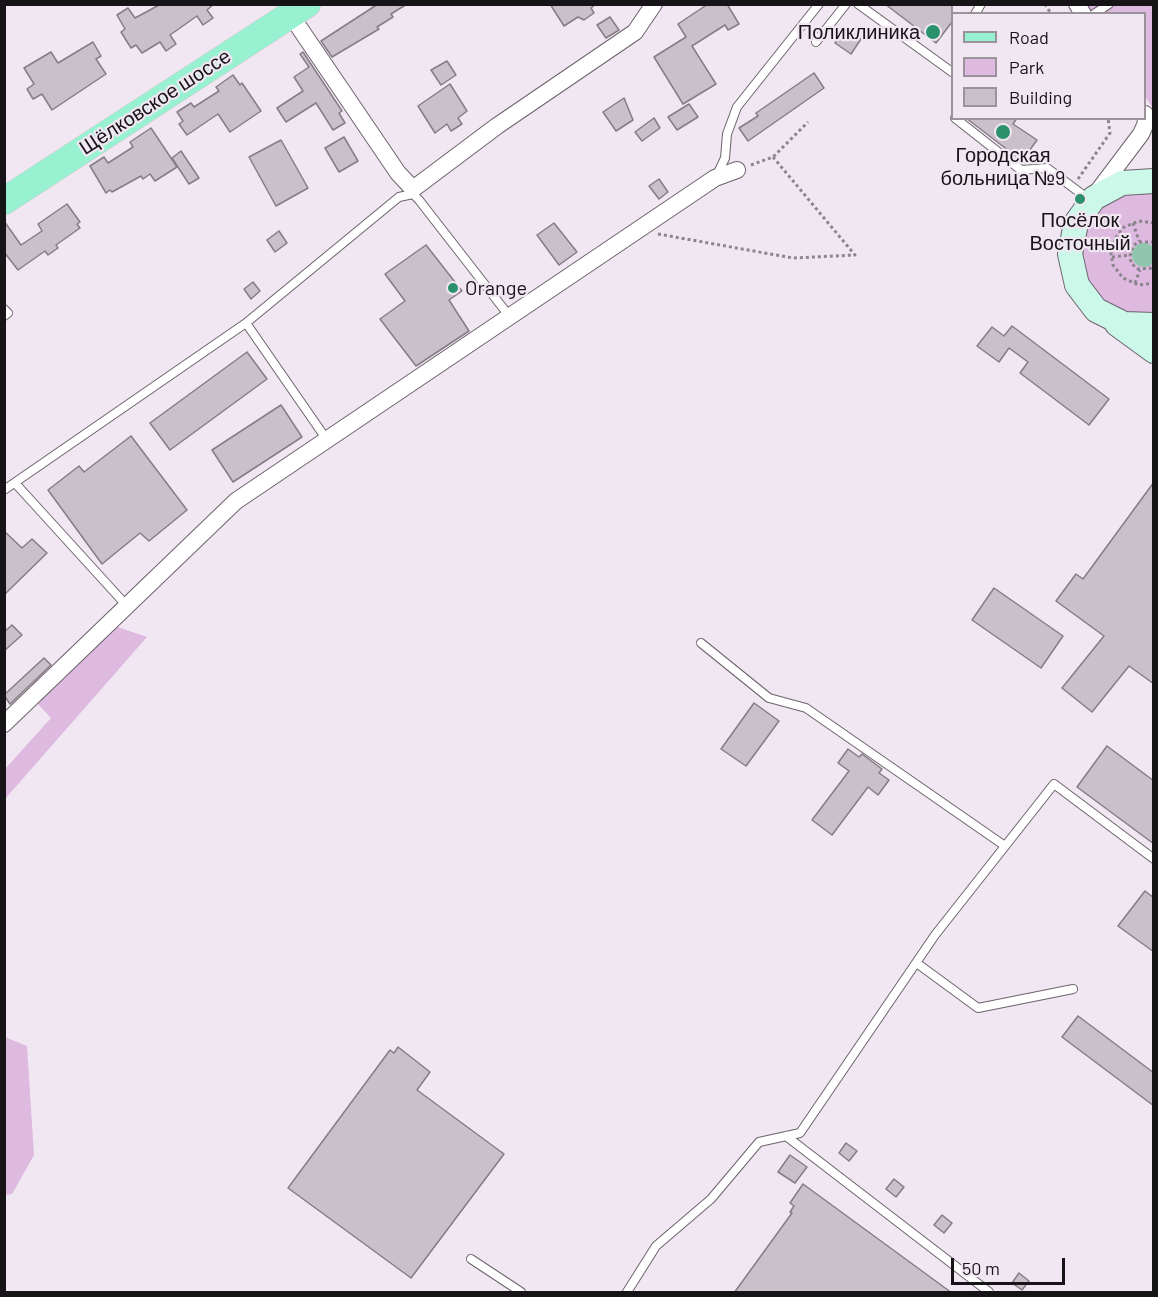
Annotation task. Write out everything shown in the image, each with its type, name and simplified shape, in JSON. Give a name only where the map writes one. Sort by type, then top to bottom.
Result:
[{"type":"main road","name":"Щёлковское шоссе","points":[[4,181],[291,8]]},
{"type":"main road","name":"Щёлковское шоссе","points":[[4,201],[291,8]]},
{"type":"street","points":[[291,8],[398,173],[412,189],[498,126],[635,32],[654,4]]},
{"type":"street","points":[[1146,120],[1141,134],[1082,194],[1081,214],[1072,233],[1070,265],[1082,294],[1105,316],[1154,351]]},
{"type":"street","points":[[4,724],[236,501],[715,178],[737,170]]},
{"type":"street","points":[[1082,194],[1103,192],[1122,183],[1154,181]]},
{"type":"street","points":[[1105,316],[1124,324],[1154,325]]},
{"type":"lane","points":[[715,178],[725,158],[727,134],[737,107],[819,4]]},
{"type":"lane","points":[[816,42],[846,4]]},
{"type":"lane","points":[[858,4],[951,71]]},
{"type":"lane","points":[[958,120],[1021,170],[1047,168],[1082,194]]},
{"type":"lane","points":[[4,490],[246,323],[399,197],[413,194],[510,317]]},
{"type":"lane","points":[[4,309],[8,313],[4,316]]},
{"type":"lane","points":[[246,323],[327,440]]},
{"type":"lane","points":[[15,483],[127,606]]},
{"type":"lane","points":[[701,643],[769,698],[806,708],[1005,846]]},
{"type":"lane","points":[[627,1293],[656,1246],[711,1199],[759,1142],[800,1133],[918,964],[935,935],[1054,784],[1154,859]]},
{"type":"lane","points":[[918,964],[978,1008],[1073,989]]},
{"type":"lane","points":[[786,1136],[989,1293]]},
{"type":"lane","points":[[471,1258],[521,1293]]},
{"type":"path","points":[[1082,194],[1110,133],[1108,120]]},
{"type":"path","points":[[737,170],[773,157],[808,122]]},
{"type":"path","points":[[638,230],[793,258],[855,255],[773,157]]},
{"type":"path","points":[[1154,223],[1124,227],[1116,237],[1112,257],[1113,265],[1123,278],[1135,283],[1154,283]]},
{"type":"path","points":[[1133,224],[1139,241]]},
{"type":"path","points":[[1154,242],[1139,241],[1132,246],[1130,255],[1133,265],[1140,270],[1154,268]]},
{"type":"path","points":[[1112,257],[1130,255]]},
{"type":"path","points":[[1135,283],[1140,270]]},
{"type":"green space","points":[[1084,5],[1153,5],[1153,109],[1146,98],[1146,12],[1089,12]]},
{"type":"green space","points":[[1153,190],[1154,318],[1131,317],[1095,296],[1081,265],[1084,232],[1097,210],[1117,195]]},
{"type":"green space","points":[[115,626],[147,637],[5,799],[5,769],[51,718],[37,703]]},
{"type":"green space","points":[[5,1037],[27,1046],[34,1155],[12,1194],[5,1195]]},
{"type":"shaded area","points":[[1144,243],[1153,246],[1156,255],[1153,264],[1144,267],[1135,264],[1132,255],[1135,246]]},
{"type":"building","points":[[161,4],[214,4],[207,10],[213,18],[203,25],[197,16],[170,35],[176,44],[166,51],[160,42],[142,53],[136,45],[131,48],[121,32],[125,29],[117,15],[128,8],[135,18]]},
{"type":"building","points":[[378,4],[407,4],[391,14],[393,17],[377,27],[379,29],[332,57],[321,41]]},
{"type":"building","points":[[550,4],[596,4],[591,8],[594,13],[584,20],[578,17],[564,26]]},
{"type":"building","points":[[708,4],[727,4],[739,24],[728,30],[725,25],[692,46],[716,84],[683,104],[654,57],[686,37],[678,24]]},
{"type":"building","name":"Поликлиника","points":[[885,4],[952,4],[951,23],[936,43]]},
{"type":"building","points":[[610,17],[619,30],[606,38],[597,25]]},
{"type":"building","points":[[845,28],[861,39],[851,54],[835,43]]},
{"type":"building","points":[[93,42],[101,56],[96,59],[106,74],[52,110],[42,94],[33,99],[27,89],[34,84],[24,68],[51,52],[58,63]]},
{"type":"building","points":[[303,52],[342,111],[339,113],[345,123],[333,130],[316,103],[286,122],[277,108],[303,91],[294,77],[309,67],[300,54]]},
{"type":"building","points":[[447,61],[456,75],[441,85],[431,70]]},
{"type":"building","points":[[814,73],[824,88],[748,141],[739,128],[758,116],[756,113]]},
{"type":"building","points":[[233,75],[240,85],[242,83],[261,111],[230,132],[218,114],[187,135],[179,124],[183,121],[177,112],[191,103],[194,107],[219,91],[216,87]]},
{"type":"building","points":[[450,84],[467,111],[458,118],[462,124],[451,131],[447,124],[435,133],[418,106]]},
{"type":"building","points":[[624,98],[633,120],[616,131],[603,112]]},
{"type":"building","points":[[689,104],[698,117],[677,130],[668,117]]},
{"type":"building","points":[[654,118],[660,128],[642,141],[635,132]]},
{"type":"building","name":"Городская больница №9","points":[[969,120],[1016,120],[1013,124],[1037,140],[1022,161]]},
{"type":"building","points":[[151,128],[177,167],[155,181],[150,174],[143,179],[141,176],[106,193],[90,166],[104,157],[108,163],[133,147],[130,142]]},
{"type":"building","points":[[344,137],[358,161],[339,172],[325,148]]},
{"type":"building","points":[[281,140],[308,188],[276,206],[249,157]]},
{"type":"building","points":[[181,151],[199,178],[189,184],[172,158]]},
{"type":"building","points":[[659,179],[668,192],[659,199],[649,186]]},
{"type":"building","points":[[67,204],[80,222],[77,224],[80,228],[56,245],[58,248],[48,255],[45,251],[18,270],[4,252],[4,221],[21,245],[42,231],[38,224]]},
{"type":"building","points":[[554,223],[577,252],[559,265],[537,235]]},
{"type":"building","points":[[279,231],[287,243],[275,252],[267,240]]},
{"type":"building","points":[[426,245],[462,291],[449,300],[469,331],[416,366],[380,319],[405,301],[385,274]]},
{"type":"building","points":[[253,282],[260,291],[251,299],[244,289]]},
{"type":"building","points":[[1012,326],[1109,399],[1089,425],[1020,373],[1028,362],[1009,348],[999,362],[977,346],[992,327],[1004,336]]},
{"type":"building","points":[[247,352],[267,379],[170,450],[150,423]]},
{"type":"building","points":[[281,405],[302,437],[233,482],[212,450]]},
{"type":"building","points":[[131,436],[187,510],[149,541],[140,533],[102,564],[48,490],[79,466],[84,472]]},
{"type":"building","points":[[1154,482],[1154,684],[1129,666],[1092,712],[1062,688],[1104,636],[1056,601],[1076,574],[1083,579]]},
{"type":"building","points":[[4,531],[22,548],[32,539],[47,553],[4,595]]},
{"type":"building","points":[[994,588],[1063,636],[1041,668],[972,620]]},
{"type":"building","points":[[12,625],[22,635],[4,651],[4,632]]},
{"type":"building","points":[[44,658],[51,665],[10,704],[4,695]]},
{"type":"building","points":[[754,703],[779,721],[746,766],[721,749]]},
{"type":"building","points":[[1107,746],[1154,781],[1154,844],[1077,787]]},
{"type":"building","points":[[848,749],[859,757],[862,754],[882,769],[879,773],[889,780],[878,795],[868,787],[832,835],[812,820],[849,771],[838,763]]},
{"type":"building","points":[[1145,891],[1154,898],[1154,952],[1118,926]]},
{"type":"building","points":[[1078,1016],[1154,1073],[1154,1106],[1062,1037]]},
{"type":"building","points":[[398,1047],[430,1072],[417,1090],[504,1154],[411,1278],[288,1188],[390,1050],[394,1053]]},
{"type":"building","points":[[846,1143],[857,1151],[849,1161],[839,1153]]},
{"type":"building","points":[[790,1155],[807,1167],[795,1183],[778,1172]]},
{"type":"building","points":[[894,1179],[904,1187],[896,1197],[886,1189]]},
{"type":"building","points":[[803,1184],[952,1293],[734,1293],[792,1213],[790,1212],[794,1206],[790,1203]]},
{"type":"building","points":[[942,1215],[952,1223],[944,1233],[934,1225]]},
{"type":"building","points":[[1019,1273],[1029,1281],[1022,1290],[1012,1283]]},
{"type":"place","name":"Поликлиника","points":[[933,32]]},
{"type":"place","name":"Городская больница №9","points":[[1003,132]]},
{"type":"place","name":"Посёлок Восточный","points":[[1080,199]]},
{"type":"place","name":"Orange","points":[[453,288]]}]
